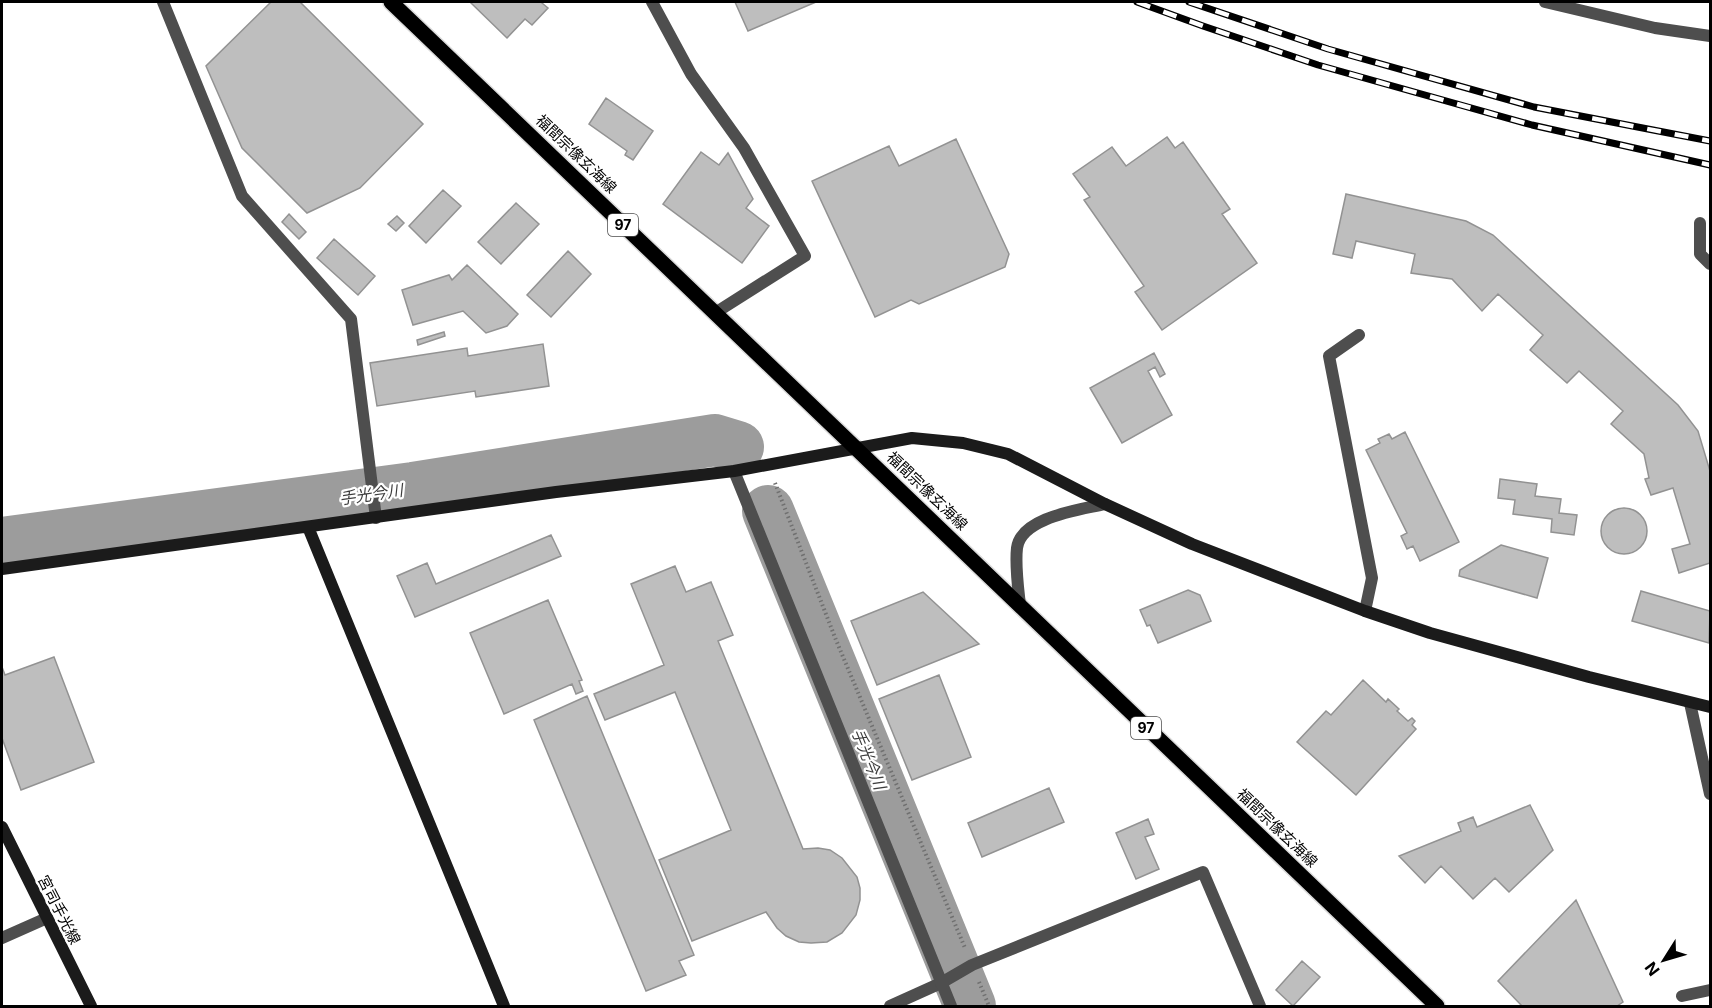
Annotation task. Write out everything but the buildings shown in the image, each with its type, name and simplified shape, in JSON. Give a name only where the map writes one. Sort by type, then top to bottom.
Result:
[{"type":"main road","name":"福間宗像玄海線","points":[[391,2],[1437,1006]]},
{"type":"street","points":[[163,2],[242,196],[351,319],[376,518]]},
{"type":"street","points":[[652,2],[692,74],[744,148],[805,256],[715,313]]},
{"type":"street","points":[[1545,2],[1655,27],[1710,36]]},
{"type":"street","points":[[1700,223],[1700,254],[1710,264]]},
{"type":"street","points":[[1359,335],[1329,356],[1372,578],[1365,611]]},
{"type":"street","points":[[2,569],[556,492],[734,471],[912,438],[963,443],[1008,454],[1105,504],[1192,544],[1365,611],[1430,633],[1710,707]]},
{"type":"street","points":[[734,471],[946,981],[951,1006]]},
{"type":"street","points":[[1020,605],[1017,546],[1025,532],[1038,523],[1056,516],[1105,504]]},
{"type":"street","points":[[308,527],[504,1006]]},
{"type":"street","points":[[1690,703],[1710,794]]},
{"type":"street","name":"宮司手光線","points":[[2,827],[91,1006]]},
{"type":"street","points":[[890,1006],[946,981],[970,967],[1203,872],[1260,1006]]},
{"type":"street","points":[[2,938],[47,918]]},
{"type":"street","points":[[1683,996],[1710,990]]},
{"type":"path","points":[[769,465],[783,507],[836,640],[970,967],[989,1006]]},
{"type":"waterway","name":"手光今川","points":[[2,543],[413,488],[715,440],[738,447]]},
{"type":"waterway","name":"手光今川","points":[[768,511],[970,1006]]},
{"type":"railway","points":[[1137,2],[1318,65],[1532,125],[1710,165]]},
{"type":"railway","points":[[1189,2],[1328,49],[1534,107],[1710,141]]}]
